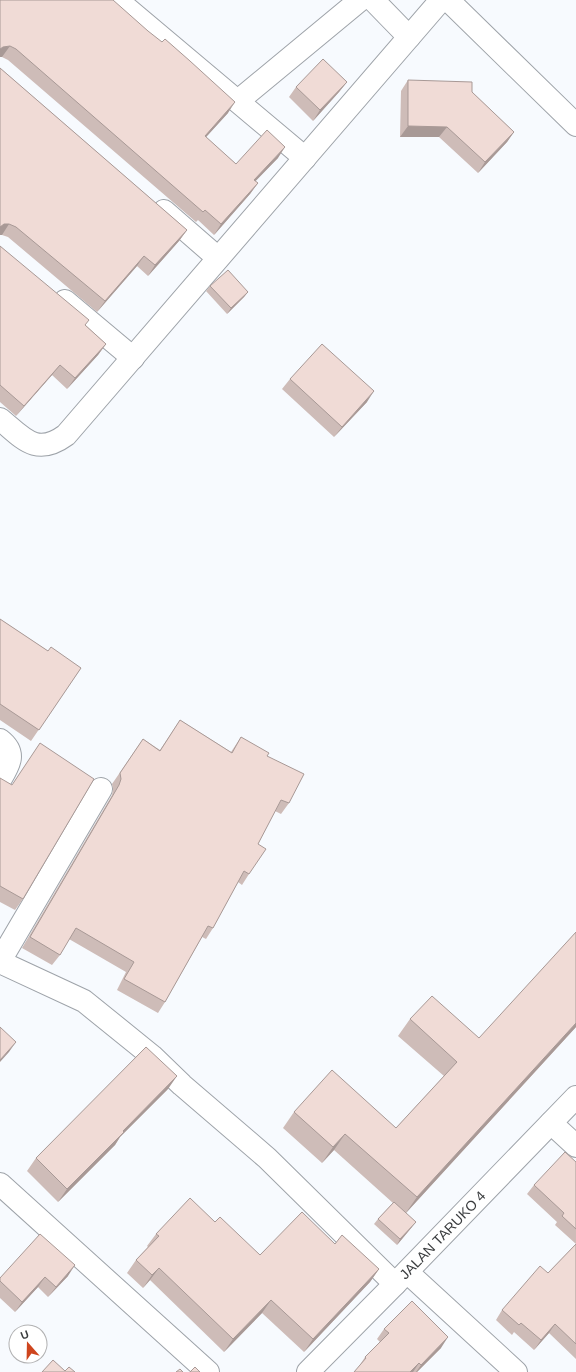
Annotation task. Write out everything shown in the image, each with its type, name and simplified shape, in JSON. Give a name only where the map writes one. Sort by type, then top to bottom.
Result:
[{"type":"street","points":[[238,101],[360,0]]},
{"type":"street","points":[[373,0],[409,37]]},
{"type":"street","points":[[0,419],[29,443],[43,446],[56,442],[66,435],[441,0]]},
{"type":"street","points":[[448,0],[576,125]]},
{"type":"street","points":[[130,4],[238,101],[305,158]]},
{"type":"street","points":[[148,197],[218,258]]},
{"type":"street","points":[[48,287],[133,358]]},
{"type":"street","points":[[0,740],[6,744],[10,756],[9,766],[0,780]]},
{"type":"street","points":[[101,789],[0,962],[84,1001],[152,1056],[182,1085],[267,1158],[401,1278],[516,1372]]},
{"type":"street","name":"JALAN TARUKO 4","points":[[308,1372],[576,1097]]},
{"type":"street","points":[[551,1122],[576,1146]]},
{"type":"street","points":[[0,1184],[208,1372]]},
{"type":"building","points":[[0,0],[113,0],[162,42],[165,39],[235,102],[205,136],[236,164],[267,130],[285,147],[254,180],[258,183],[221,224],[205,210],[203,212],[16,49],[10,46],[0,49]]},
{"type":"building","points":[[323,59],[347,82],[320,110],[296,87]]},
{"type":"building","points":[[0,68],[187,230],[155,265],[144,256],[105,301],[16,227],[9,224],[4,224],[0,227]]},
{"type":"building","points":[[408,80],[472,82],[472,92],[514,132],[485,162],[447,127],[408,126]]},
{"type":"building","points":[[0,246],[89,320],[85,325],[106,344],[75,378],[60,365],[24,406],[0,385]]},
{"type":"building","points":[[228,270],[248,292],[231,308],[210,286]]},
{"type":"building","points":[[322,344],[374,391],[342,427],[290,379]]},
{"type":"building","points":[[0,619],[48,651],[51,647],[81,668],[39,730],[0,704]]},
{"type":"building","points":[[180,720],[232,753],[241,737],[269,753],[267,756],[304,774],[289,803],[281,800],[258,844],[266,849],[249,874],[244,871],[213,928],[208,926],[165,1002],[124,979],[134,962],[76,928],[60,955],[30,937],[119,785],[121,779],[120,773],[143,739],[160,751]]},
{"type":"building","points":[[40,743],[94,779],[23,899],[0,886],[0,778],[12,785]]},
{"type":"building","points":[[576,932],[576,1023],[417,1197],[345,1134],[333,1147],[294,1112],[332,1070],[396,1128],[457,1062],[410,1019],[432,996],[479,1038]]},
{"type":"building","points":[[0,1027],[16,1042],[0,1060]]},
{"type":"building","points":[[146,1047],[177,1076],[67,1189],[36,1158]]},
{"type":"building","points":[[565,1152],[576,1162],[576,1229],[562,1216],[564,1213],[534,1185]]},
{"type":"building","points":[[190,1198],[215,1222],[220,1217],[260,1255],[302,1212],[335,1244],[342,1235],[379,1269],[313,1339],[271,1300],[233,1339],[159,1268],[152,1275],[136,1260],[159,1236],[156,1234]]},
{"type":"building","points":[[394,1202],[416,1222],[400,1239],[378,1219]]},
{"type":"building","points":[[40,1234],[75,1265],[56,1287],[45,1277],[22,1302],[0,1281],[0,1278]]},
{"type":"building","points":[[576,1244],[576,1344],[555,1324],[541,1340],[521,1323],[519,1325],[502,1310],[540,1266],[548,1273]]},
{"type":"building","points":[[412,1301],[448,1337],[421,1365],[419,1363],[410,1372],[354,1372],[366,1358],[365,1357],[389,1333],[384,1329]]},
{"type":"building","points":[[53,1360],[65,1371],[69,1367],[75,1372],[42,1372]]},
{"type":"building","points":[[195,1367],[200,1372],[190,1372]]},
{"type":"building","points":[[180,1369],[183,1372],[176,1372]]}]
